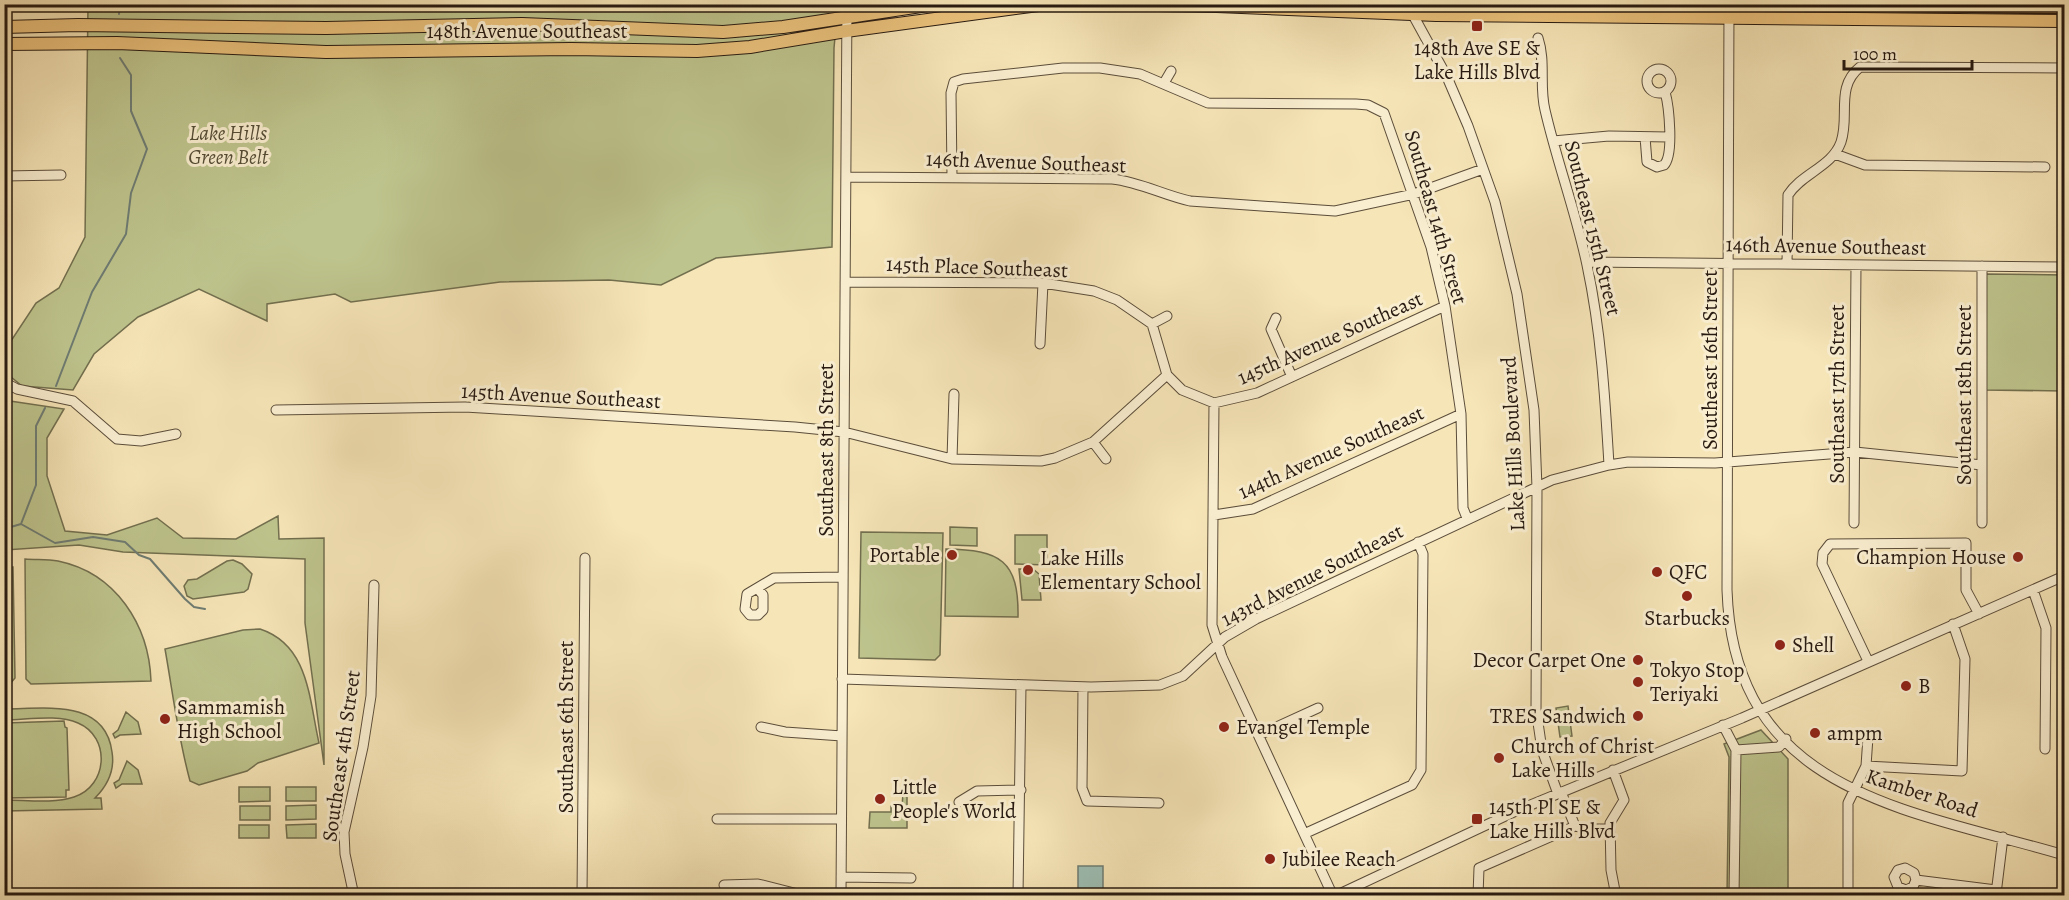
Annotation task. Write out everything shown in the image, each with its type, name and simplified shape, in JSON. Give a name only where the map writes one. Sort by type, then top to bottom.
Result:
[{"type":"main road","name":"148th Avenue Southeast","points":[[4,27],[326,28],[522,24],[723,32],[783,27],[847,11],[934,4]]},
{"type":"main road","name":"148th Avenue Southeast","points":[[4,44],[117,43],[384,52],[571,49],[723,50],[1046,4]]},
{"type":"main road","points":[[1099,4],[1375,12],[1437,6],[1498,7],[1505,4]]},
{"type":"main road","points":[[1375,12],[1390,4]]},
{"type":"main road","points":[[1808,4],[2064,7]]},
{"type":"main road","points":[[1410,9],[1729,18],[2064,21]]},
{"type":"main road","points":[[244,47],[260,39],[260,34],[254,27]]},
{"type":"main road","points":[[571,49],[567,39],[572,30],[591,27]]},
{"type":"street","name":"Southeast 16th Street","points":[[1729,4],[1727,590],[1730,634],[1743,678],[1761,709]]},
{"type":"street","name":"Lake Hills Boulevard","points":[[1410,9],[1452,86],[1483,169],[1507,248],[1526,342],[1534,410],[1537,488],[1536,709],[1542,750],[1575,826]]},
{"type":"street","name":"Southeast 8th Street","points":[[841,895],[847,11]]},
{"type":"street","name":"Southeast 15th Street","points":[[1538,38],[1543,51],[1544,108],[1587,262],[1604,369],[1609,465]]},
{"type":"street","points":[[1787,264],[1788,195],[1806,176],[1825,164],[1835,154],[1844,128],[1845,86],[1855,71],[1871,65],[2064,68]]},
{"type":"street","points":[[952,177],[952,80],[1043,69],[1100,68],[1140,74],[1164,84],[1171,71]]},
{"type":"street","name":"Southeast 14th Street","points":[[1164,84],[1208,103],[1356,104],[1378,109],[1388,118],[1414,194],[1445,306],[1461,414],[1463,508],[1467,518]]},
{"type":"street","points":[[1645,137],[1645,158],[1649,165],[1657,167],[1664,165],[1669,159],[1668,101],[1665,92]]},
{"type":"street","points":[[1553,141],[1609,136],[1669,137]]},
{"type":"street","points":[[1835,154],[1865,165],[2045,167]]},
{"type":"street","name":"146th Avenue Southeast","points":[[846,177],[1126,180],[1190,201],[1288,210],[1335,211],[1414,194],[1483,169]]},
{"type":"street","points":[[4,176],[61,175]]},
{"type":"street","name":"146th Avenue Southeast","points":[[1587,262],[2064,267]]},
{"type":"street","name":"Southeast 17th Street","points":[[1854,523],[1856,265]]},
{"type":"street","name":"Southeast 18th Street","points":[[1982,266],[1982,523]]},
{"type":"street","name":"145th Place Southeast","points":[[845,282],[1043,283],[1078,287],[1117,300],[1152,324]]},
{"type":"street","points":[[1040,344],[1043,283]]},
{"type":"street","name":"145th Avenue Southeast","points":[[1214,403],[1257,393],[1445,306]]},
{"type":"street","points":[[1167,316],[1152,324],[1167,375],[1182,390],[1214,403],[1212,625],[1218,644],[1334,896],[1559,793],[1761,709],[2064,576]]},
{"type":"street","points":[[1276,318],[1271,329],[1292,377]]},
{"type":"street","points":[[1106,459],[1094,442],[1167,375]]},
{"type":"street","points":[[4,382],[17,389],[74,401],[117,439],[141,441],[176,434]]},
{"type":"street","points":[[952,459],[954,394]]},
{"type":"street","name":"145th Avenue Southeast","points":[[276,410],[465,407],[844,432],[952,459],[1041,461],[1094,442]]},
{"type":"street","name":"144th Avenue Southeast","points":[[1214,515],[1252,508],[1461,414]]},
{"type":"street","points":[[1727,462],[1855,452],[1982,465]]},
{"type":"street","name":"143rd Avenue Southeast","points":[[842,680],[1083,687],[1149,686],[1168,683],[1193,669],[1225,637],[1256,619],[1552,480],[1628,462],[1727,462]]},
{"type":"street","points":[[1306,833],[1412,785],[1417,778],[1423,759],[1423,554],[1418,542]]},
{"type":"street","points":[[1868,661],[1822,564],[1823,553],[1830,544],[1966,543],[1966,590],[1978,614]]},
{"type":"street","name":"Southeast 6th Street","points":[[582,896],[585,558]]},
{"type":"street","points":[[758,589],[766,580],[774,578],[843,577]]},
{"type":"street","name":"Southeast 4th Street","points":[[354,896],[345,854],[344,832],[363,747],[371,696],[374,585]]},
{"type":"street","points":[[2033,590],[2046,628],[2045,749]]},
{"type":"street","points":[[1866,766],[1962,771],[1965,659],[1953,624]]},
{"type":"street","points":[[1018,896],[1021,686]]},
{"type":"street","points":[[1083,687],[1082,788],[1085,804],[1159,803]]},
{"type":"street","points":[[1259,735],[1318,708]]},
{"type":"street","name":"Kamber Road","points":[[1761,709],[1809,764],[1855,791],[1879,802],[2064,855]]},
{"type":"street","points":[[1723,725],[1736,750],[1734,896]]},
{"type":"street","points":[[761,727],[785,732],[842,736]]},
{"type":"street","points":[[1848,896],[1848,802],[1866,766],[1868,737]]},
{"type":"street","points":[[1736,750],[1779,747],[1786,739]]},
{"type":"street","points":[[1613,770],[1624,800],[1610,823],[1611,870],[1616,896]]},
{"type":"street","points":[[959,802],[978,791],[1020,790]]},
{"type":"street","points":[[717,819],[841,819]]},
{"type":"street","points":[[1478,896],[1479,868],[1575,826],[1610,830]]},
{"type":"street","points":[[1916,880],[1996,893],[2003,837]]},
{"type":"street","points":[[841,877],[911,878]]},
{"type":"street","points":[[724,885],[758,884],[802,895],[841,895]]},
{"type":"green space","name":"Lake Hills Green Belt","points":[[88,5],[838,5],[834,48],[832,247],[716,258],[661,285],[609,280],[500,282],[351,302],[335,294],[267,304],[267,321],[199,289],[138,317],[94,354],[73,390],[22,386],[5,372],[5,350],[36,303],[59,288],[85,237]]},
{"type":"green space","points":[[1985,274],[2064,275],[2064,391],[1984,390]]},
{"type":"green space","points":[[4,398],[10,401],[64,409],[47,438],[47,476],[65,531],[107,535],[157,518],[183,538],[236,539],[278,516],[279,539],[324,538],[324,765],[305,623],[305,559],[123,552],[79,545],[5,550],[5,499],[8,497],[4,464]]},
{"type":"green space","points":[[950,527],[977,528],[977,546],[950,545]]},
{"type":"green space","points":[[861,532],[943,533],[940,655],[935,660],[859,658]]},
{"type":"green space","points":[[1015,535],[1047,535],[1047,565],[1015,564]]},
{"type":"green space","points":[[946,549],[980,552],[1003,562],[1015,582],[1018,617],[945,616]]},
{"type":"green space","points":[[25,559],[58,561],[79,567],[112,589],[126,604],[144,640],[151,681],[31,684],[26,679]]},
{"type":"green space","points":[[233,560],[242,564],[252,574],[248,589],[244,592],[193,599],[187,596],[184,586],[188,580],[197,579],[227,561]]},
{"type":"green space","points":[[5,567],[13,567],[15,678],[10,684],[4,684]]},
{"type":"green space","points":[[1019,569],[1033,569],[1039,574],[1041,600],[1022,600]]},
{"type":"green space","points":[[260,629],[276,637],[298,660],[309,692],[319,743],[258,763],[247,771],[199,785],[190,781],[186,765],[165,649],[243,630]]},
{"type":"green space","points":[[1568,706],[1572,736],[1560,737],[1556,708]]},
{"type":"green space","points":[[5,709],[70,710],[98,722],[107,735],[113,759],[109,777],[95,798],[101,798],[102,809],[5,811],[5,800],[40,801],[74,797],[94,783],[101,761],[96,739],[89,730],[78,723],[52,718],[5,720]]},
{"type":"green space","points":[[126,712],[138,722],[141,734],[120,735],[115,738],[113,734],[118,730]]},
{"type":"green space","points":[[64,721],[67,728],[69,790],[66,790],[66,797],[5,798],[5,723]]},
{"type":"green space","points":[[1761,730],[1788,759],[1788,895],[1727,895],[1729,757],[1724,744]]},
{"type":"green space","points":[[127,761],[138,770],[142,784],[122,784],[116,788],[114,783],[119,780]]},
{"type":"green space","points":[[239,787],[270,787],[270,801],[239,802]]},
{"type":"green space","points":[[286,787],[316,787],[316,801],[286,801]]},
{"type":"green space","points":[[903,794],[907,794],[907,828],[869,828],[870,812],[891,812],[891,806],[902,806]]},
{"type":"green space","points":[[316,805],[316,819],[286,820],[286,806]]},
{"type":"green space","points":[[240,806],[270,806],[270,820],[240,820]]},
{"type":"green space","points":[[316,824],[316,838],[287,838],[286,825]]},
{"type":"green space","points":[[239,825],[269,825],[269,838],[239,838]]},
{"type":"water","points":[[1078,866],[1103,866],[1103,895],[1078,895]]},
{"type":"waterway","points":[[119,14],[120,4]]},
{"type":"waterway","points":[[56,386],[92,292],[126,234],[131,193],[147,149],[131,111],[131,75],[120,58]]},
{"type":"waterway","points":[[45,408],[36,426],[36,485],[21,524],[55,543],[93,537],[125,542],[139,555],[150,559],[194,607],[205,609]]},
{"type":"waterway","points":[[4,529],[21,524]]},
{"type":"place","name":"148th Ave SE & Lake Hills Blvd","points":[[1477,26]]},
{"type":"place","name":"Portable","points":[[952,555]]},
{"type":"place","name":"Champion House","points":[[2018,557]]},
{"type":"place","name":"Lake Hills Elementary School","points":[[1028,570]]},
{"type":"place","name":"QFC","points":[[1657,572]]},
{"type":"place","name":"Starbucks","points":[[1687,596]]},
{"type":"place","name":"Shell","points":[[1780,645]]},
{"type":"place","name":"Decor Carpet One","points":[[1638,660]]},
{"type":"place","name":"Tokyo Stop Teriyaki","points":[[1638,682]]},
{"type":"place","name":"B","points":[[1906,686]]},
{"type":"place","name":"TRES Sandwich","points":[[1638,716]]},
{"type":"place","name":"Sammamish High School","points":[[165,719]]},
{"type":"place","name":"Evangel Temple","points":[[1224,727]]},
{"type":"place","name":"ampm","points":[[1815,733]]},
{"type":"place","name":"Church of Christ Lake Hills","points":[[1499,758]]},
{"type":"place","name":"Little People's World","points":[[880,799]]},
{"type":"place","name":"145th Pl SE & Lake Hills Blvd","points":[[1477,819]]},
{"type":"place","name":"Jubilee Reach","points":[[1270,859]]}]
